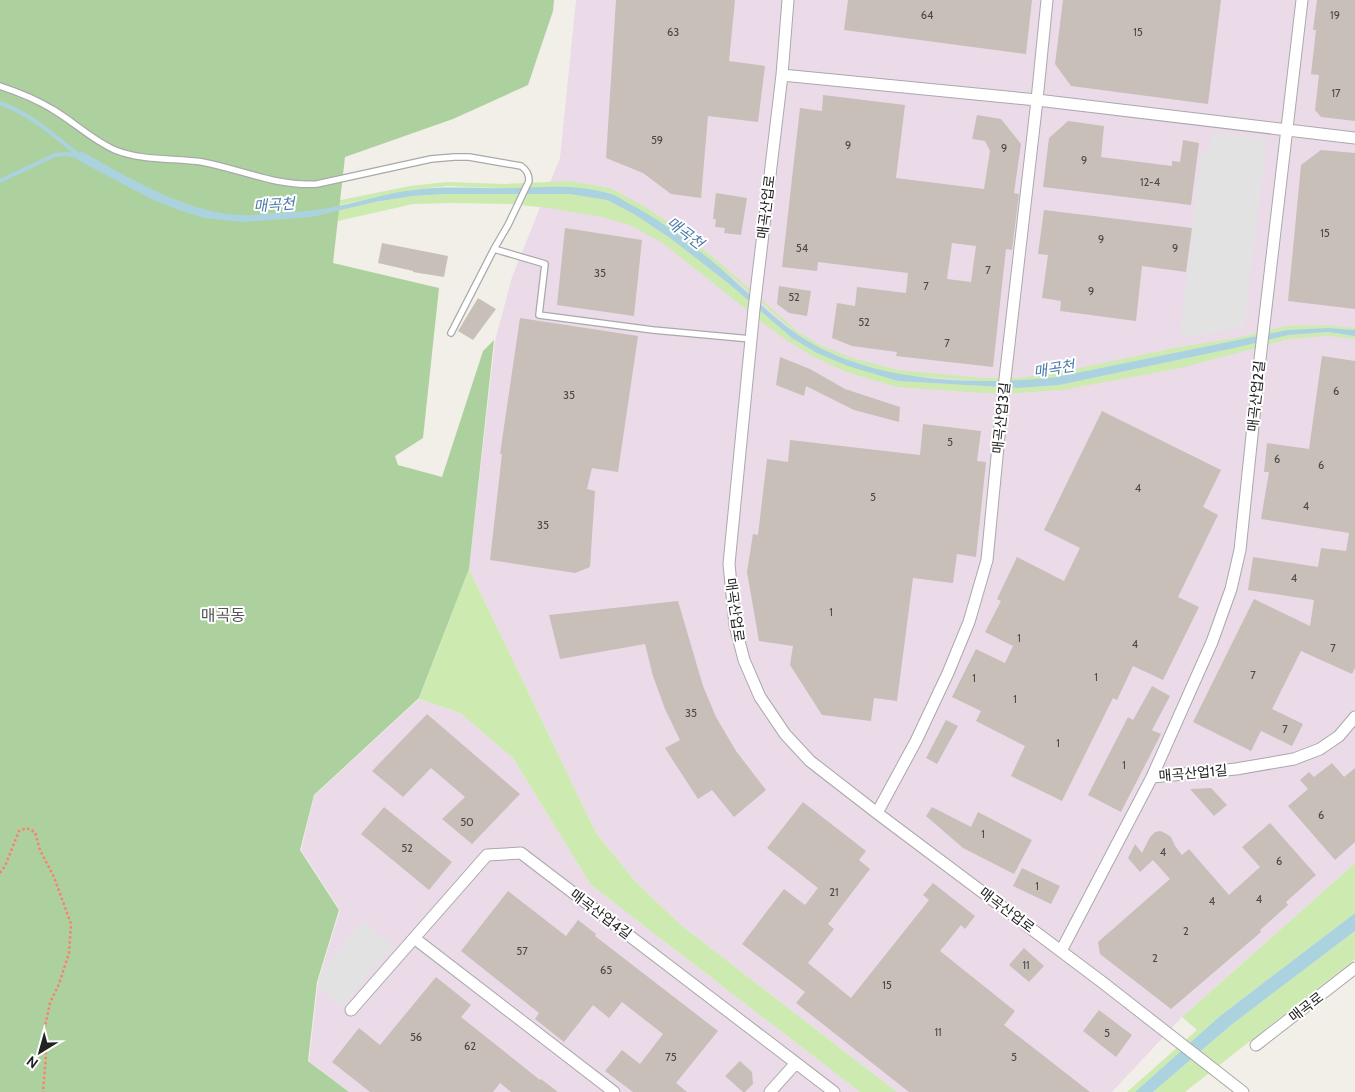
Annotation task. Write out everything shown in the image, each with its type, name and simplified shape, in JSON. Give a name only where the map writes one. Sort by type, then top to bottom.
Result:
[{"type":"street","name":"매곡산업로","points":[[788,0],[782,76],[754,309],[729,564],[735,624],[742,651],[760,697],[785,734],[810,761],[876,813],[1061,951],[1218,1073],[1228,1088]]},
{"type":"street","name":"매곡산업3길","points":[[876,813],[928,717],[958,651],[975,603],[986,560],[1047,0]]},
{"type":"street","name":"매곡산업2길","points":[[1152,777],[1212,642],[1231,589],[1240,550],[1260,359],[1302,0]]},
{"type":"street","points":[[782,76],[1037,100],[1355,138]]},
{"type":"street","name":"매곡산업1길","points":[[1061,951],[1152,777],[1236,769],[1294,759],[1320,749],[1339,736],[1355,717]]},
{"type":"street","name":"매곡산업4길","points":[[351,1010],[487,855],[521,853],[834,1092]]},
{"type":"street","points":[[414,938],[614,1092]]},
{"type":"street","name":"매곡로","points":[[1256,1045],[1355,968]]},
{"type":"street","points":[[770,1092],[796,1063]]},
{"type":"street","points":[[1228,1088],[1243,1092]]},
{"type":"lane","points":[[0,86],[52,108],[106,146],[117,151],[204,163],[299,185],[316,184],[431,159],[454,157],[469,156],[521,166],[526,170],[529,181],[517,208],[451,333]]},
{"type":"lane","points":[[494,249],[545,264],[539,315],[653,330],[751,339]]},
{"type":"path","points":[[0,873],[19,831],[26,828],[34,832],[40,850],[54,877],[71,924],[69,953],[59,984],[50,1003],[44,1031],[46,1055],[43,1092]]},
{"type":"shaded area","points":[[576,0],[1355,0],[1355,863],[1182,1017],[1112,1092],[897,1092],[682,926],[634,880],[596,833],[469,569],[495,341],[512,277],[560,158]]},
{"type":"shaded area","points":[[1212,132],[1267,138],[1244,328],[1236,327],[1198,337],[1180,334],[1201,154],[1209,154]]},
{"type":"shaded area","points":[[419,699],[460,713],[513,758],[591,885],[860,1092],[349,1092],[309,1061],[318,982],[340,910],[301,850],[314,796]]},
{"type":"shaded area","points":[[363,921],[393,946],[342,1007],[322,990],[318,982],[323,969]]},
{"type":"green space","points":[[0,0],[554,0],[553,11],[528,85],[453,119],[345,157],[333,263],[439,288],[423,438],[395,456],[398,465],[442,477],[483,351],[494,340],[469,569],[419,698],[314,795],[300,850],[339,910],[317,982],[308,1061],[349,1092],[0,1092]]},
{"type":"green space","points":[[569,181],[610,188],[640,204],[679,229],[797,331],[820,345],[852,358],[898,370],[984,378],[1019,378],[1056,373],[1174,348],[1236,338],[1286,326],[1327,325],[1355,328],[1355,330],[1328,328],[1287,330],[1057,377],[1019,381],[984,381],[898,375],[850,361],[818,348],[796,333],[732,277],[609,193],[447,186],[412,190],[315,210],[321,204],[410,186],[446,182],[505,184]]},
{"type":"green space","points":[[446,194],[570,194],[607,200],[634,214],[670,238],[728,283],[792,338],[817,353],[898,381],[1018,388],[1059,385],[1288,335],[1328,332],[1355,336],[1355,339],[1328,336],[1289,339],[1181,368],[1062,390],[983,393],[897,387],[846,372],[814,357],[763,323],[664,244],[630,225],[601,217],[549,208],[510,204],[453,203],[413,204],[312,227],[204,218]]},
{"type":"green space","points":[[469,569],[596,833],[634,880],[682,926],[897,1092],[860,1092],[591,885],[513,758],[460,713],[419,699]]},
{"type":"green space","points":[[1355,863],[1355,913],[1220,1016],[1135,1092],[1127,1092],[1197,1030],[1182,1017]]},
{"type":"green space","points":[[1355,931],[1355,959],[1185,1092],[1153,1092],[1230,1026]]},
{"type":"water","points":[[81,151],[178,201],[220,213],[241,215],[315,210],[388,194],[438,188],[560,187],[584,188],[610,194],[617,196],[649,215],[682,237],[797,334],[825,350],[855,363],[888,372],[922,377],[991,381],[1057,377],[1287,330],[1328,328],[1355,330],[1355,336],[1328,332],[1288,335],[1059,385],[1018,388],[898,381],[848,366],[817,353],[792,338],[728,283],[670,238],[634,214],[607,200],[570,194],[446,194],[413,196],[375,202],[311,217],[242,222],[204,218],[151,199],[76,159]]},
{"type":"water","points":[[1355,913],[1355,931],[1230,1026],[1153,1092],[1135,1092],[1220,1016]]},
{"type":"building","points":[[616,0],[735,0],[729,61],[765,66],[758,122],[708,116],[701,198],[671,194],[643,173],[606,158]]},
{"type":"building","points":[[848,0],[1032,0],[1026,54],[844,30]]},
{"type":"building","points":[[1063,0],[1221,0],[1208,104],[1071,86],[1055,64]]},
{"type":"building","points":[[1317,0],[1355,0],[1355,121],[1321,117],[1315,110],[1319,75],[1311,74],[1316,30],[1313,30]]},
{"type":"building","points":[[823,95],[905,105],[896,178],[984,189],[990,151],[985,141],[972,139],[977,115],[1001,119],[1021,144],[1014,193],[1019,194],[1012,250],[1006,249],[993,367],[896,356],[897,352],[852,346],[832,338],[837,303],[855,306],[857,287],[906,293],[908,273],[818,262],[817,271],[782,267],[800,108],[822,111]],"holes":[[[952,243],[976,246],[971,282],[947,279]]]},
{"type":"building","points":[[1068,121],[1104,126],[1101,157],[1172,166],[1172,161],[1180,162],[1183,140],[1199,143],[1191,205],[1043,187],[1049,138]]},
{"type":"building","points":[[1321,150],[1355,153],[1355,309],[1288,301],[1301,165]]},
{"type":"building","points":[[716,193],[747,198],[741,235],[724,233],[725,228],[715,227],[716,219],[713,219]]},
{"type":"building","points":[[1044,210],[1192,228],[1186,272],[1142,266],[1136,321],[1060,311],[1061,301],[1042,298],[1048,255],[1038,254]]},
{"type":"building","points":[[565,228],[642,240],[634,316],[557,305]]},
{"type":"building","points":[[382,243],[448,256],[444,277],[413,272],[378,263]]},
{"type":"building","points":[[779,286],[811,291],[807,316],[789,313],[777,304]]},
{"type":"building","points":[[478,298],[496,309],[473,340],[458,331]]},
{"type":"building","points":[[520,318],[638,336],[618,472],[592,468],[587,489],[595,491],[590,567],[575,573],[490,560],[502,454],[500,454]]},
{"type":"building","points":[[1322,356],[1355,361],[1355,668],[1352,674],[1301,651],[1272,709],[1303,724],[1292,746],[1261,731],[1251,751],[1193,722],[1254,599],[1310,626],[1314,600],[1248,590],[1253,557],[1318,567],[1321,548],[1346,551],[1349,533],[1261,519],[1269,472],[1264,472],[1267,443],[1309,449]]},
{"type":"building","points":[[780,357],[810,369],[845,389],[900,407],[899,422],[854,410],[806,386],[804,396],[776,385]]},
{"type":"building","points":[[1102,411],[1221,470],[1203,507],[1218,515],[1178,597],[1199,607],[1163,680],[1133,666],[1117,700],[1113,698],[1062,801],[1011,776],[1025,746],[976,721],[981,711],[952,697],[976,649],[1005,663],[1013,646],[985,632],[1001,601],[997,599],[1017,557],[1064,581],[1080,548],[1044,530]]},
{"type":"building","points":[[923,424],[981,431],[977,461],[986,462],[976,557],[957,554],[953,583],[913,578],[897,701],[874,698],[871,721],[822,715],[790,665],[793,646],[759,641],[747,572],[753,534],[758,535],[767,459],[788,462],[790,440],[920,455]]},
{"type":"building","points":[[678,601],[703,686],[716,717],[736,751],[766,790],[734,817],[712,790],[698,799],[665,748],[680,740],[665,709],[653,676],[645,644],[560,659],[549,615]]},
{"type":"building","points":[[1152,686],[1170,696],[1152,730],[1161,734],[1121,812],[1088,795],[1128,717],[1133,720]]},
{"type":"building","points":[[427,714],[520,794],[472,844],[442,819],[465,797],[431,768],[403,797],[372,771]]},
{"type":"building","points":[[946,720],[958,726],[937,764],[926,758]]},
{"type":"building","points":[[1332,763],[1344,777],[1355,768],[1355,842],[1335,860],[1288,806],[1308,789],[1300,780],[1309,772],[1314,777]]},
{"type":"building","points":[[1211,788],[1227,805],[1214,816],[1190,789]]},
{"type":"building","points":[[803,802],[866,851],[859,860],[870,869],[828,924],[834,929],[808,963],[851,998],[929,900],[923,895],[933,883],[975,916],[965,929],[961,925],[940,951],[1015,1011],[1004,1025],[1090,1092],[909,1092],[796,1003],[805,992],[742,944],[784,889],[805,905],[818,888],[767,848]]},
{"type":"building","points":[[384,807],[452,862],[429,890],[361,834]]},
{"type":"building","points":[[932,807],[971,827],[978,812],[1032,840],[1014,874],[963,848],[926,816]]},
{"type":"building","points":[[1270,823],[1316,875],[1286,902],[1288,905],[1260,930],[1261,932],[1171,1009],[1100,954],[1098,942],[1170,879],[1153,860],[1140,872],[1128,858],[1135,844],[1142,853],[1150,837],[1155,832],[1165,833],[1171,837],[1182,855],[1189,849],[1229,895],[1260,867],[1242,847]]},
{"type":"building","points":[[1022,868],[1060,886],[1051,904],[1013,886]]},
{"type":"building","points":[[508,891],[566,936],[578,920],[596,934],[595,936],[718,1031],[676,1083],[687,1092],[633,1092],[605,1071],[622,1050],[640,1064],[663,1034],[622,1002],[609,1018],[593,1005],[564,1042],[535,1019],[539,1013],[461,951]]},
{"type":"building","points":[[1024,948],[1044,966],[1029,982],[1009,965]]},
{"type":"building","points":[[436,977],[471,1005],[461,1017],[540,1080],[558,1092],[511,1092],[500,1083],[493,1092],[370,1092],[332,1062],[359,1028],[380,1045]]},
{"type":"building","points":[[1099,1010],[1132,1035],[1116,1057],[1083,1031]]},
{"type":"building","points":[[740,1061],[752,1072],[753,1084],[745,1092],[725,1076]]},
{"type":"waterway","name":"매곡천","points":[[0,103],[33,120],[81,157]]},
{"type":"waterway","points":[[0,181],[55,155],[67,154],[78,156]]},
{"type":"district","name":"매곡동","points":[[223,615]]}]
